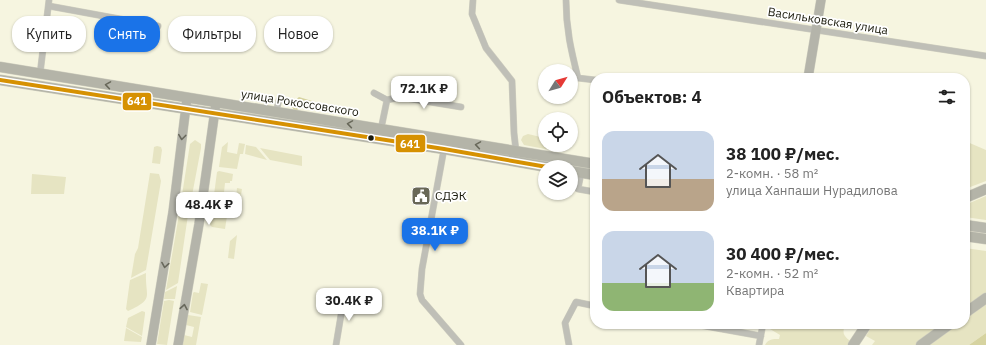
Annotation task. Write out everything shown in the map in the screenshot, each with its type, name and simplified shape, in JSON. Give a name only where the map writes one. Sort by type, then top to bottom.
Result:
[{"type":"highway","name":"улица Рокоссовского","points":[[0,67],[590,163]]},
{"type":"highway","name":"улица Рокоссовского","points":[[0,80],[444,149],[538,165]]},
{"type":"highway","points":[[578,172],[590,175]]},
{"type":"highway","points":[[970,196],[986,189]]},
{"type":"highway","points":[[970,237],[986,239]]},
{"type":"main road","points":[[809,73],[821,0]]},
{"type":"main road","points":[[151,345],[173,212],[187,98]]},
{"type":"main road","points":[[178,345],[199,224],[216,103]]},
{"type":"main road","points":[[970,226],[986,228]]},
{"type":"main road","points":[[970,309],[986,298]]},
{"type":"main road","points":[[852,345],[864,329]]},
{"type":"main road","points":[[921,345],[943,329]]},
{"type":"street","points":[[473,0],[472,14],[486,48],[512,81],[516,151]]},
{"type":"street","points":[[566,0],[566,16],[570,44],[578,78],[590,79]]},
{"type":"street","name":"Васильковская улица","points":[[619,0],[986,56]]},
{"type":"street","points":[[40,74],[49,3],[111,16]]},
{"type":"street","points":[[374,93],[387,100],[400,97],[461,107]]},
{"type":"street","points":[[276,112],[279,100]]},
{"type":"street","points":[[381,129],[387,100]]},
{"type":"street","points":[[444,149],[422,269],[420,294],[422,300],[461,345]]},
{"type":"street","points":[[578,189],[590,191]]},
{"type":"street","points":[[336,345],[342,309],[354,301],[367,304]]},
{"type":"street","points":[[569,345],[565,322],[576,302],[590,305]]},
{"type":"street","points":[[722,329],[761,336]]},
{"type":"street","points":[[759,345],[762,329]]},
{"type":"shaded area","points":[[299,97],[312,101],[313,105],[294,110],[292,107],[294,101]]},
{"type":"shaded area","points":[[528,134],[538,136],[538,148],[524,145],[521,140],[523,136]]},
{"type":"shaded area","points":[[195,140],[201,144],[201,148],[190,206],[182,195],[190,144]]},
{"type":"shaded area","points":[[228,142],[227,152],[237,154],[239,143],[245,144],[243,154],[240,154],[237,169],[219,167],[222,147]]},
{"type":"shaded area","points":[[970,143],[986,150],[986,181],[970,187]]},
{"type":"shaded area","points":[[246,145],[256,147],[267,160],[245,154]]},
{"type":"shaded area","points":[[154,147],[161,147],[162,150],[160,164],[152,163]]},
{"type":"shaded area","points":[[260,148],[302,156],[302,166],[270,160]]},
{"type":"shaded area","points":[[219,171],[233,174],[232,181],[230,181],[230,183],[225,183],[223,202],[229,203],[225,229],[212,227],[210,225],[217,172]]},
{"type":"shaded area","points":[[150,173],[159,174],[161,181],[146,270],[131,278],[135,254],[138,248]]},
{"type":"shaded area","points":[[32,174],[66,177],[64,194],[31,194]]},
{"type":"shaded area","points":[[237,188],[242,189],[239,207],[235,206]]},
{"type":"shaded area","points":[[986,196],[986,220],[970,218],[970,203]]},
{"type":"shaded area","points":[[182,197],[189,208],[178,283],[166,290]]},
{"type":"shaded area","points":[[237,235],[234,259],[228,258],[230,241]]},
{"type":"shaded area","points":[[970,249],[986,251],[986,333],[969,345],[872,345],[875,341],[866,336],[870,329],[970,329]]},
{"type":"shaded area","points":[[146,273],[147,296],[142,303],[128,311],[126,309],[130,280]]},
{"type":"shaded area","points":[[201,283],[208,284],[202,315],[190,312],[193,293],[199,293]]},
{"type":"shaded area","points":[[177,286],[175,299],[164,299],[165,292]]},
{"type":"shaded area","points":[[164,301],[174,301],[167,345],[157,344]]},
{"type":"shaded area","points":[[142,311],[145,312],[145,314],[142,336],[126,327],[128,318]]},
{"type":"shaded area","points":[[188,315],[201,317],[196,345],[182,345],[184,335],[192,337],[194,327],[186,325]]},
{"type":"shaded area","points":[[126,328],[142,337],[141,342],[124,341]]},
{"type":"shaded area","points":[[770,329],[844,329],[844,334],[846,337],[857,345],[765,345],[769,340],[779,339],[780,335]]},
{"type":"shaded area","points":[[986,333],[986,345],[969,345]]},
{"type":"transit line","name":"641","points":[[0,80],[444,149],[538,165]]},
{"type":"place","name":"СДЭК","points":[[421,196]]}]
